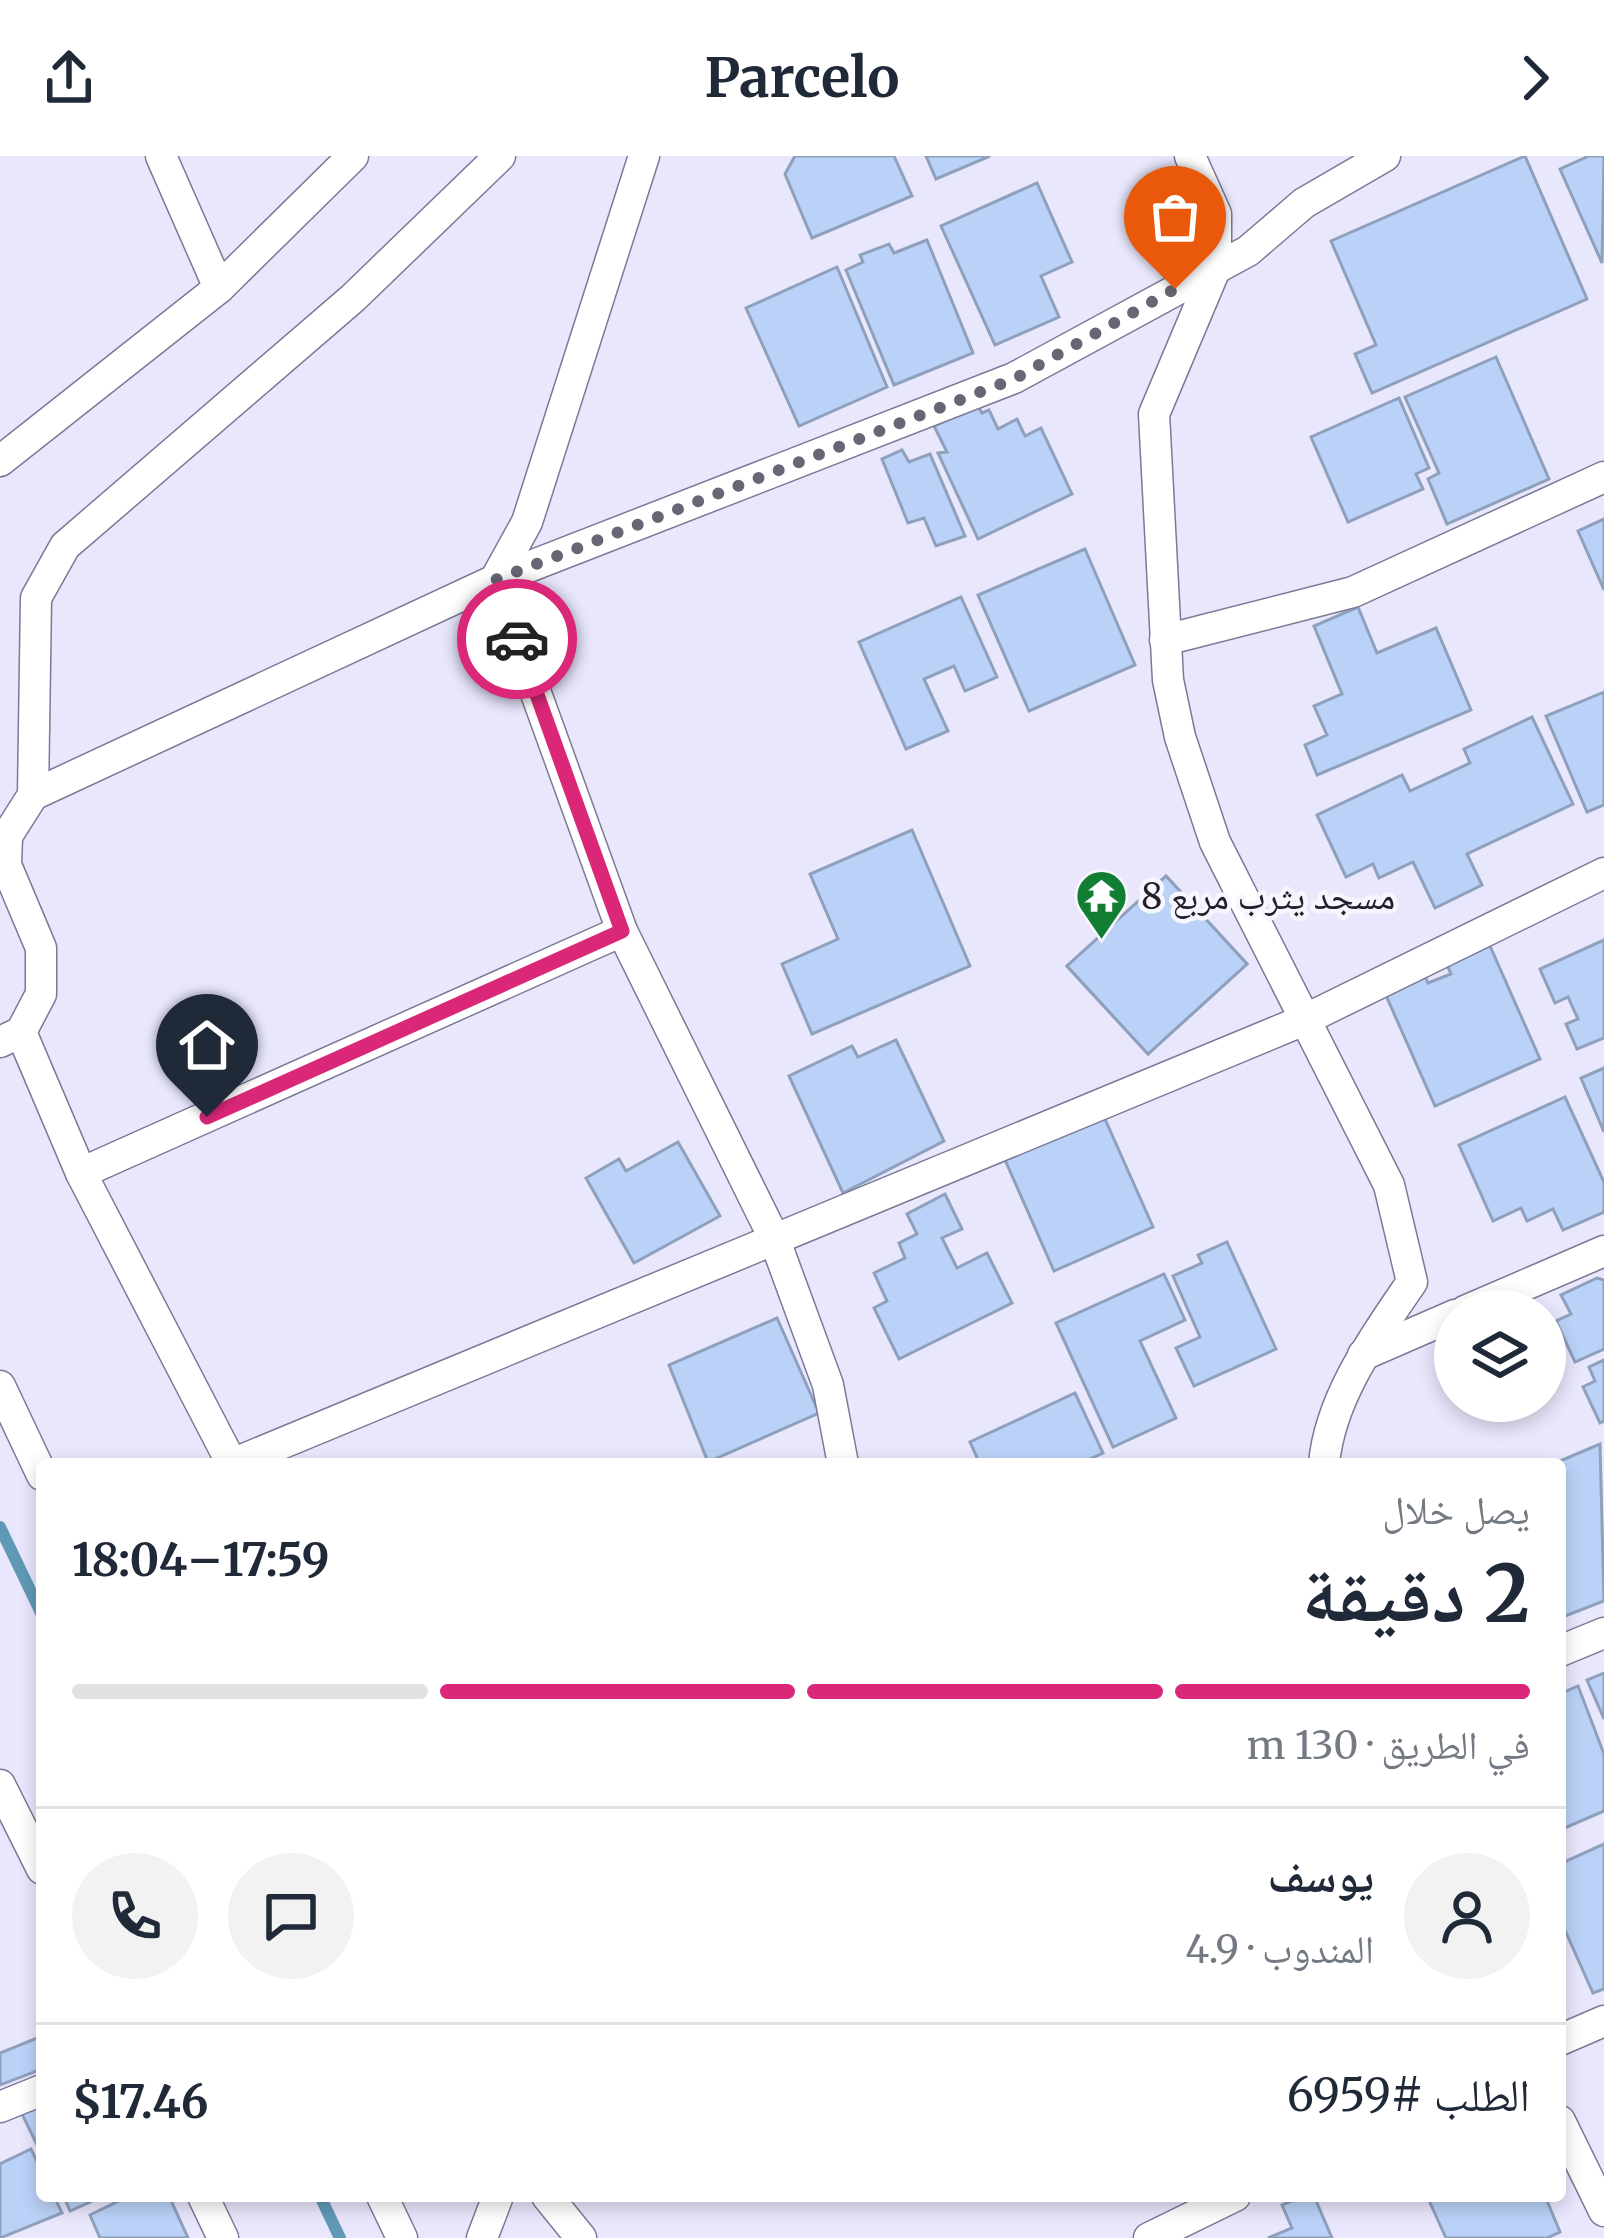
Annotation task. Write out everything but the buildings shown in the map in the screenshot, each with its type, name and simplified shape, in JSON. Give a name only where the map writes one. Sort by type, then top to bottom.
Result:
[{"type":"street","points":[[160,156],[219,287]]},
{"type":"street","points":[[0,461],[219,287],[352,156]]},
{"type":"street","points":[[33,796],[36,598],[65,546],[353,298],[500,156]]},
{"type":"street","points":[[644,156],[527,522],[495,580],[622,931],[774,1238],[828,1384],[842,1458]]},
{"type":"street","points":[[1190,156],[1216,214],[1216,267],[1154,414],[1165,640],[1180,737],[1215,842],[1389,1186],[1412,1282],[1363,1354],[1326,1442],[1325,1458]]},
{"type":"street","points":[[229,1458],[11,1037],[41,994],[41,948],[7,865],[7,836],[33,796],[495,580],[1014,379],[1248,251],[1304,203],[1384,156]]},
{"type":"street","points":[[1165,640],[1353,592],[1604,477]]},
{"type":"street","points":[[246,1458],[1302,1021],[1604,873]]},
{"type":"street","points":[[81,1173],[622,931]]},
{"type":"street","points":[[1514,1290],[1604,1251]]},
{"type":"street","points":[[1363,1354],[1434,1324]]},
{"type":"street","points":[[0,1386],[36,1462]]},
{"type":"street","points":[[1566,1649],[1604,1633]]},
{"type":"street","points":[[0,1785],[36,1857]]},
{"type":"street","points":[[1566,2037],[1604,2021]]},
{"type":"street","points":[[0,2107],[36,2092]]},
{"type":"street","points":[[1566,2132],[1604,2211]]},
{"type":"street","points":[[206,2202],[223,2238]]},
{"type":"street","points":[[385,2202],[402,2238]]},
{"type":"street","points":[[482,2238],[496,2202]]},
{"type":"street","points":[[552,2202],[581,2238]]},
{"type":"street","points":[[1149,2238],[1223,2202]]},
{"type":"waterway","points":[[0,1527],[36,1602]]},
{"type":"waterway","points":[[323,2202],[340,2238]]},
{"type":"way so far","points":[[517,639],[495,580],[1014,379],[1175,289]]},
{"type":"place","name":"مسجد يثرب مربع 8","points":[[1102,942]]},
{"type":"route","points":[[207,1117],[622,931],[517,639]]}]
